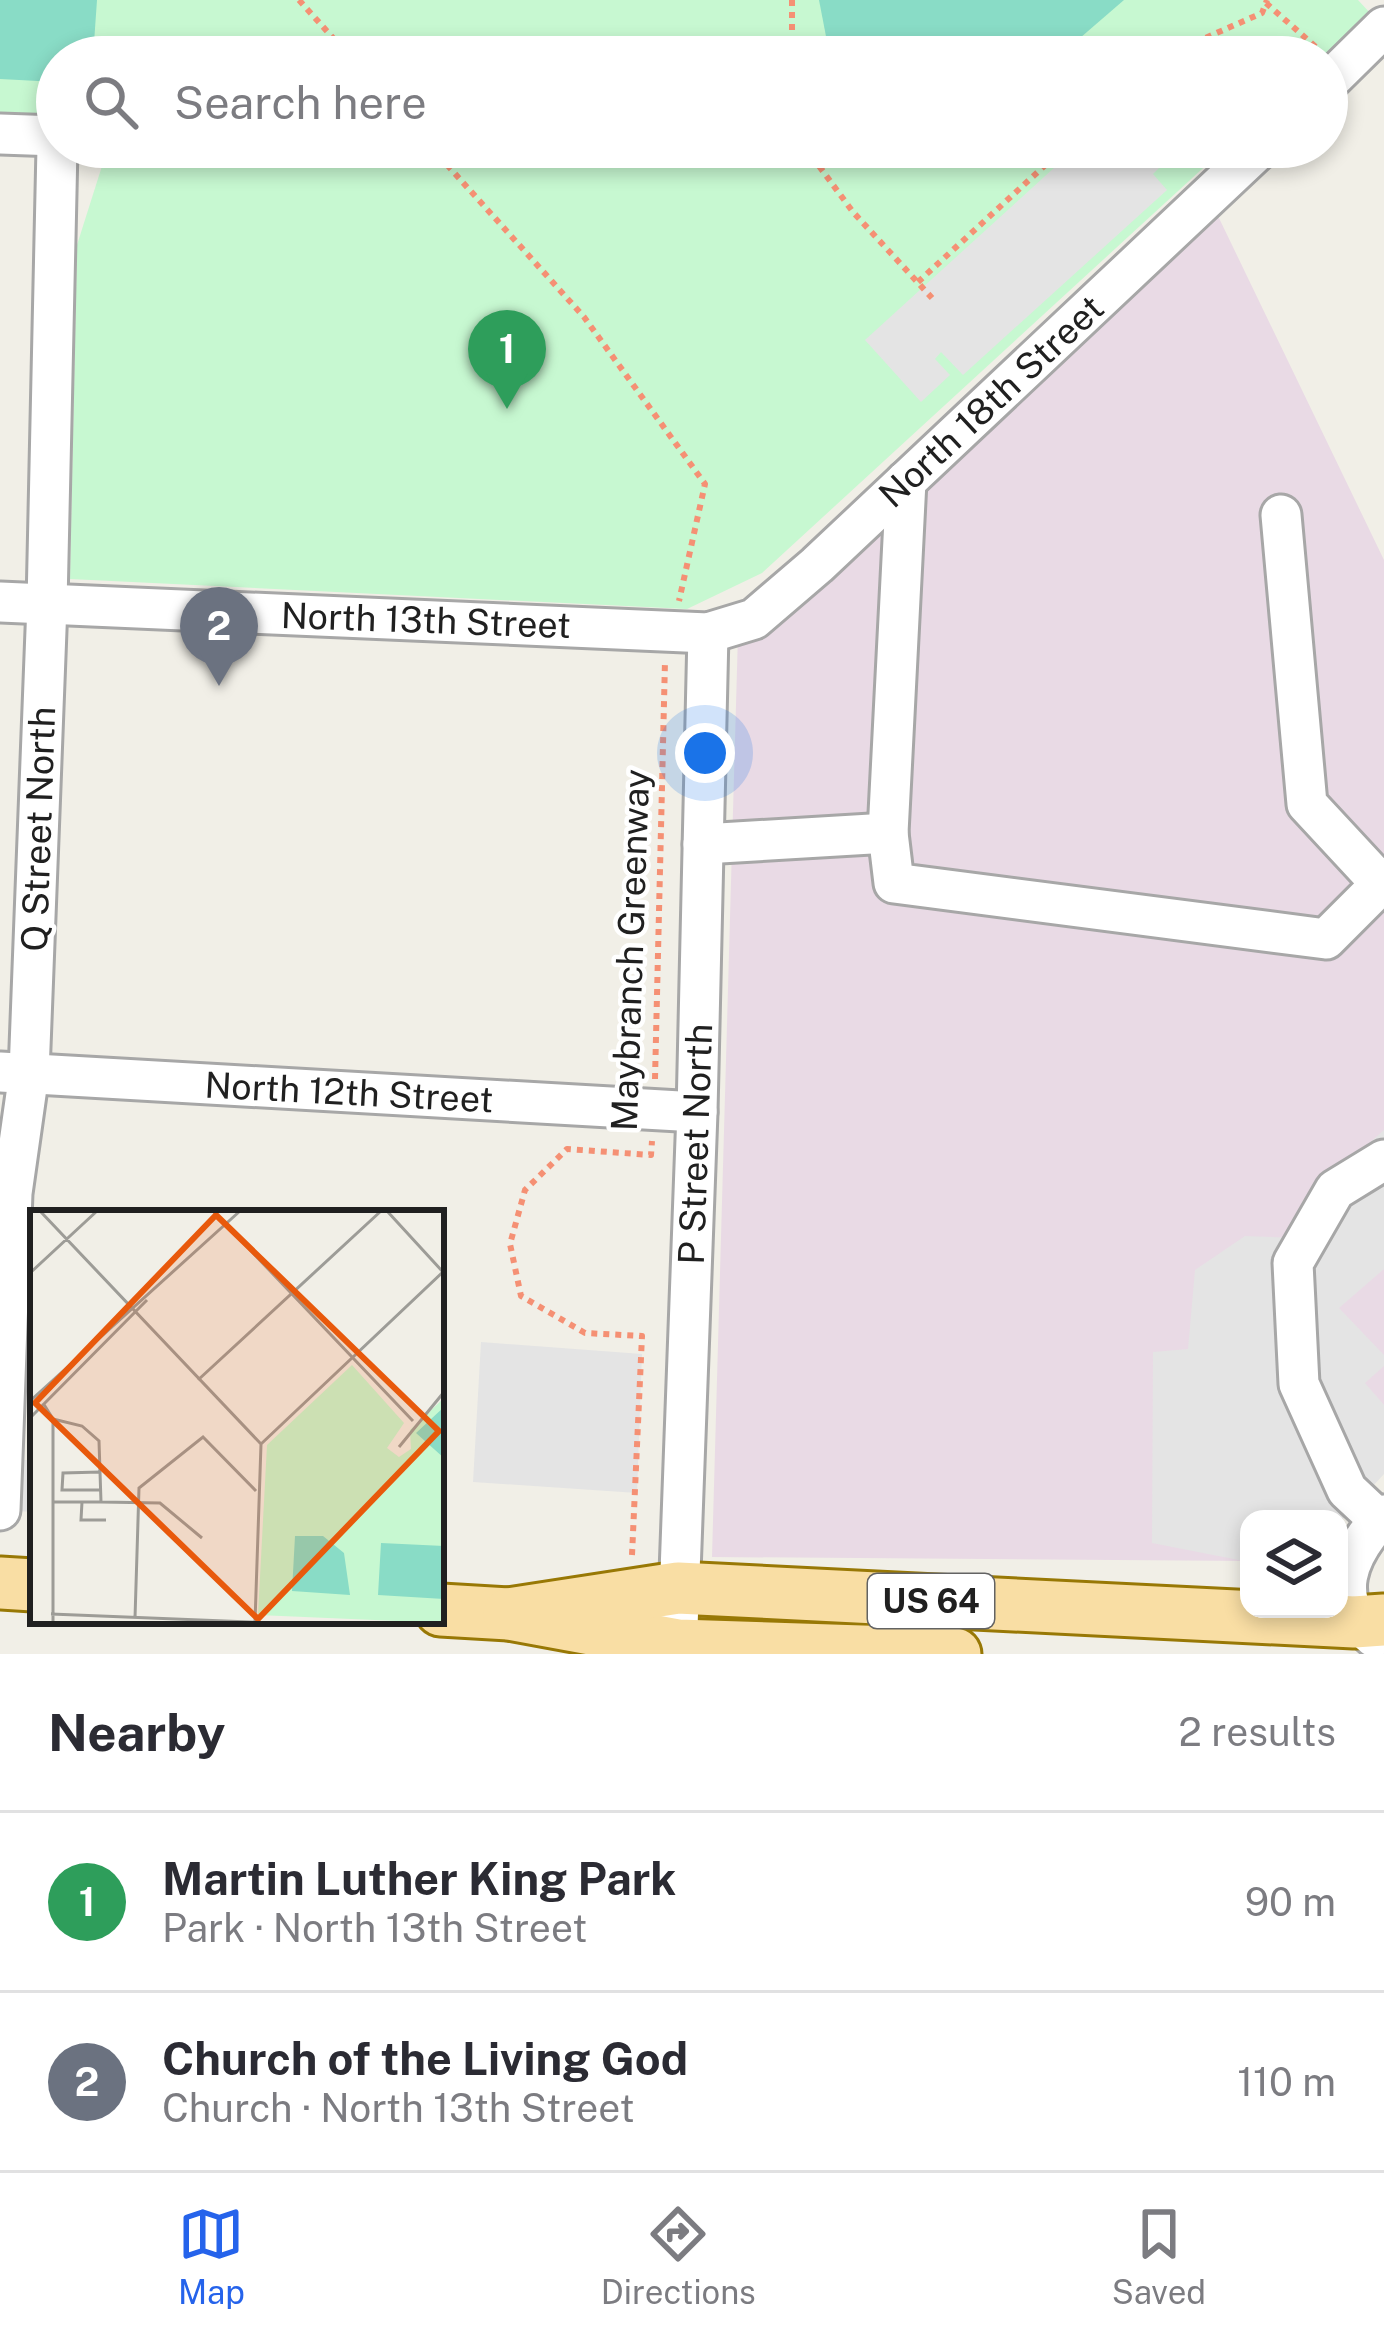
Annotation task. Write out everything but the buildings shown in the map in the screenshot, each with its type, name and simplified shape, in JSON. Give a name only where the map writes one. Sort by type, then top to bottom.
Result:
[{"type":"main road","points":[[0,1583],[30,1585]]},
{"type":"main road","name":"US 64","points":[[509,1614],[654,1592],[1374,1628]]},
{"type":"main road","name":"US 64","points":[[444,1610],[509,1614],[678,1649],[955,1654]]},
{"type":"street","points":[[1348,51],[1384,26]]},
{"type":"street","points":[[0,134],[36,135]]},
{"type":"street","name":"Q Street North","points":[[0,1510],[15,1073],[47,604],[57,168]]},
{"type":"street","name":"North 18th Street","points":[[690,632],[754,619],[1239,168]]},
{"type":"street","points":[[906,481],[888,833],[893,883],[1325,939],[1383,884],[1307,804],[1281,515]]},
{"type":"street","name":"North 13th Street","points":[[0,602],[690,632]]},
{"type":"street","name":"P Street North","points":[[678,1649],[654,1592],[697,1112],[703,844],[690,632]]},
{"type":"street","points":[[703,844],[888,833]]},
{"type":"street","name":"North 12th Street","points":[[15,1073],[697,1112]]},
{"type":"street","points":[[1374,1628],[1345,1586],[1348,1567],[1381,1517],[1347,1490],[1299,1384],[1293,1264],[1335,1190],[1384,1160]]},
{"type":"path","points":[[299,0],[331,36]]},
{"type":"path","points":[[792,0],[792,36]]},
{"type":"path","points":[[1211,36],[1262,14],[1267,2],[1297,36]]},
{"type":"path","name":"Maybranch Greenway","points":[[450,168],[584,317],[705,484],[690,632],[665,662],[651,1155],[567,1149],[525,1190],[510,1244],[521,1296],[585,1333],[642,1336],[654,1592]]},
{"type":"path","points":[[821,168],[853,212],[932,298]]},
{"type":"path","points":[[918,282],[1041,168]]},
{"type":"shaded area","points":[[1054,168],[1159,168],[1153,174],[1167,190],[963,375],[941,352],[935,359],[950,375],[921,402],[865,340]]},
{"type":"shaded area","points":[[1218,216],[1384,560],[1384,1455],[1268,1510],[1240,1510],[1240,1561],[712,1557],[738,634]]},
{"type":"shaded area","points":[[1384,1130],[1384,1269],[1339,1308],[1384,1355],[1384,1366],[1365,1383],[1384,1405],[1384,1474],[1348,1513],[1240,1510],[1240,1560],[1152,1543],[1153,1352],[1188,1349],[1195,1270],[1245,1236],[1302,1238],[1302,1202]]},
{"type":"shaded area","points":[[481,1342],[642,1354],[637,1493],[473,1482]]},
{"type":"shaded area","points":[[14,1460],[30,1460],[30,1512],[17,1511]]},
{"type":"green space","points":[[0,0],[1358,0],[1371,14],[1347,36],[36,36],[36,115],[0,113]]},
{"type":"green space","points":[[0,0],[97,0],[94,36],[36,36],[36,81],[0,79]]},
{"type":"green space","points":[[819,0],[1124,0],[1082,36],[826,36]]},
{"type":"green space","points":[[101,168],[1203,168],[762,573],[687,609],[70,579],[77,245]]},
{"type":"place","name":"Martin Luther King Park","points":[[507,409]]},
{"type":"place","name":"Church of the Living God","points":[[219,686]]}]
